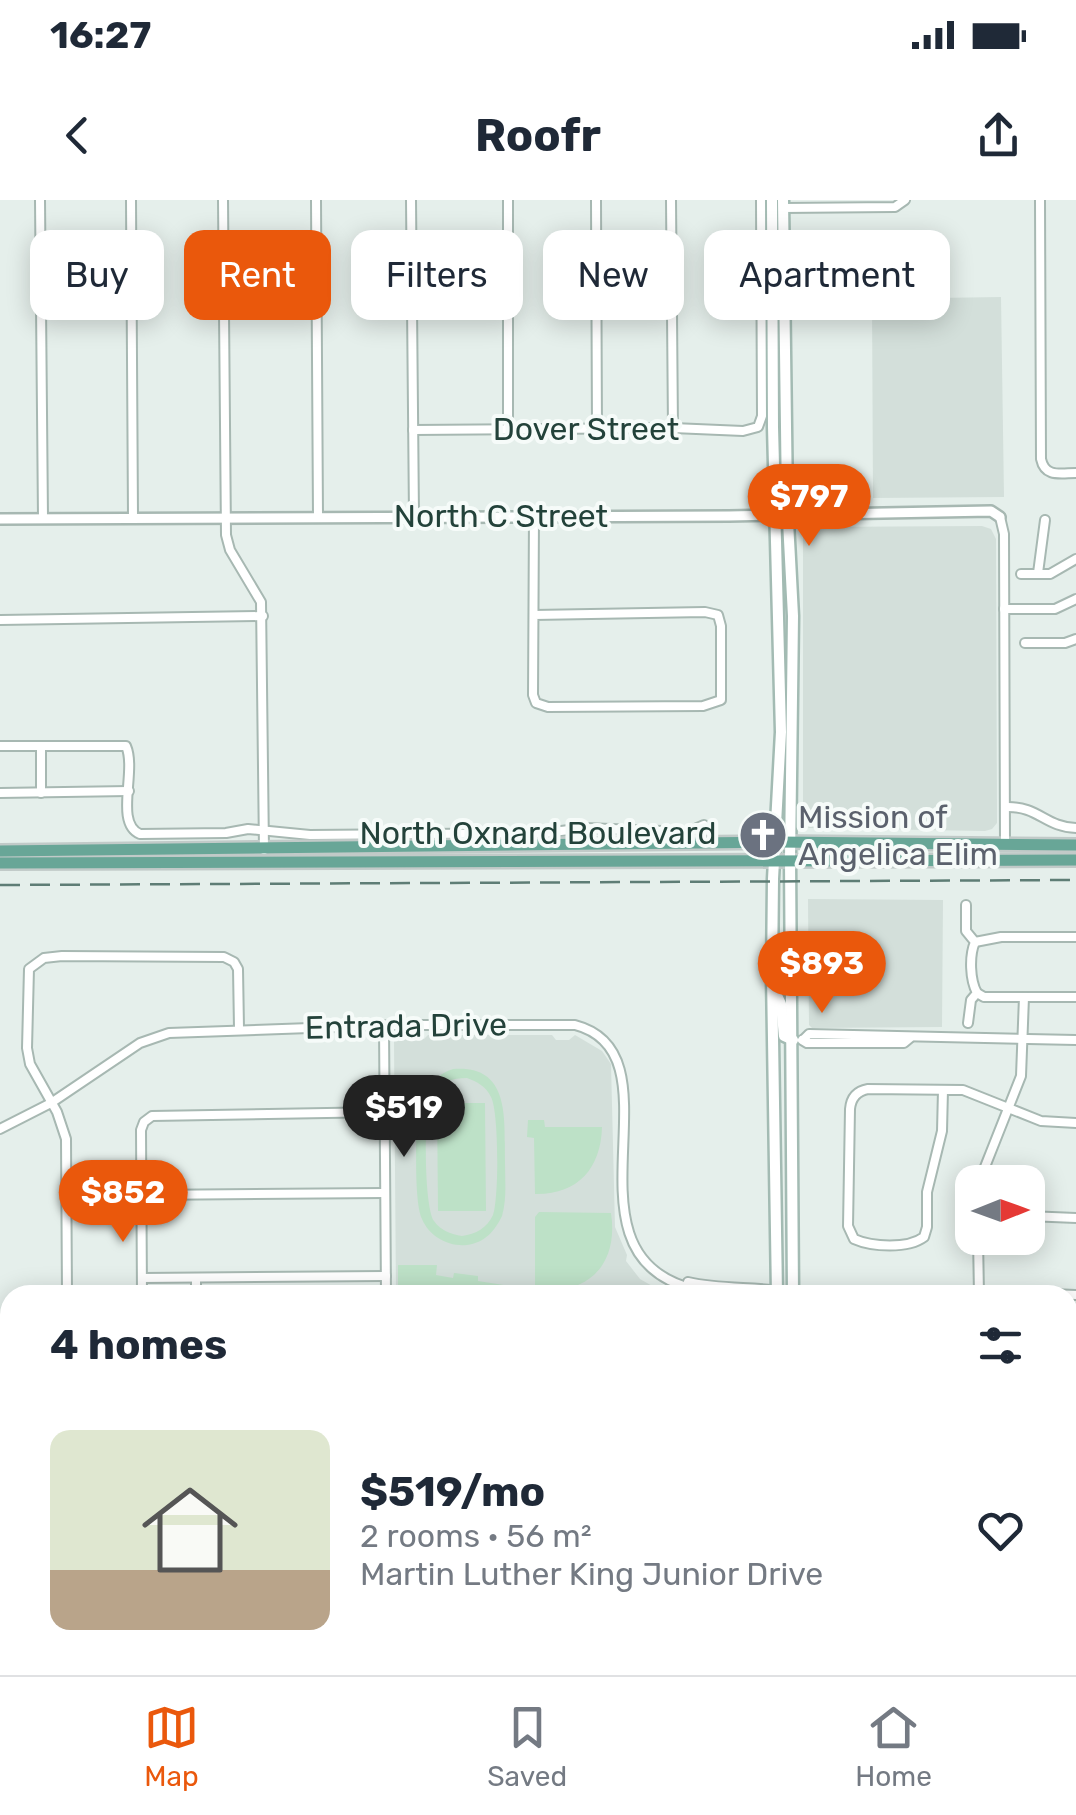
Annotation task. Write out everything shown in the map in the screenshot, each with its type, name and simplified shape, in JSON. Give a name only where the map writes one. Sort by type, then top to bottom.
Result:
[{"type":"main road","points":[[772,200],[782,515],[793,656],[790,859],[798,1040],[794,1285]]},
{"type":"main road","points":[[778,1285],[772,988],[782,732],[783,204]]},
{"type":"main road","points":[[780,656],[793,656]]},
{"type":"main road","name":"North Oxnard Boulevard","points":[[0,857],[777,842],[1076,846]]},
{"type":"main road","points":[[582,861],[593,845]]},
{"type":"main road","points":[[978,860],[988,851],[1002,850],[1005,845],[1032,852],[1038,860]]},
{"type":"main road","points":[[243,862],[249,855],[264,850],[277,855],[298,854],[305,861]]},
{"type":"main road","name":"North Oxnard Boulevard","points":[[0,857],[64,862],[1076,860]]},
{"type":"main road","points":[[772,988],[780,1004],[784,1036],[798,1040]]},
{"type":"street","points":[[40,200],[43,518]]},
{"type":"street","points":[[130,200],[133,518]]},
{"type":"street","points":[[223,200],[226,516],[230,550],[256,590],[263,616],[264,850]]},
{"type":"street","points":[[316,200],[318,516]]},
{"type":"street","points":[[411,200],[414,516]]},
{"type":"street","points":[[508,200],[508,430]]},
{"type":"street","points":[[596,200],[597,429]]},
{"type":"street","points":[[671,200],[673,428]]},
{"type":"street","name":"Dover Street","points":[[413,430],[743,431],[758,427],[762,416],[760,200]]},
{"type":"street","points":[[1040,200],[1041,458],[1046,470],[1076,473]]},
{"type":"street","points":[[783,204],[902,203]]},
{"type":"street","name":"North C Street","points":[[0,518],[991,511],[1000,516]]},
{"type":"street","points":[[534,516],[533,695],[542,706],[702,706],[721,700],[718,615],[534,614]]},
{"type":"street","points":[[1000,516],[1004,534],[1005,845]]},
{"type":"street","points":[[1038,573],[1044,520]]},
{"type":"street","points":[[1022,574],[1050,574],[1076,559]]},
{"type":"street","points":[[1004,609],[1055,609],[1076,599]]},
{"type":"street","points":[[0,620],[263,616]]},
{"type":"street","points":[[1025,643],[1076,639]]},
{"type":"street","points":[[0,746],[123,744],[130,754],[126,816],[129,828],[140,834],[263,830],[310,835],[546,832],[585,828],[688,832],[704,825]]},
{"type":"street","points":[[41,746],[42,792]]},
{"type":"street","points":[[0,793],[129,791]]},
{"type":"street","points":[[1006,806],[1028,807],[1053,824],[1076,828]]},
{"type":"street","points":[[966,905],[966,932],[975,942],[973,986],[977,994]]},
{"type":"street","points":[[975,942],[1001,936],[1076,937]]},
{"type":"street","points":[[67,1285],[66,1139],[30,1064],[27,1048],[27,978],[34,962],[44,958],[224,957],[234,962],[238,970],[239,1028]]},
{"type":"street","points":[[968,1023],[971,1000],[977,994],[1076,997]]},
{"type":"street","points":[[986,1165],[1021,1076],[1024,997]]},
{"type":"street","name":"Entrada Drive","points":[[0,1129],[52,1103],[151,1038],[169,1033],[239,1028],[575,1025],[606,1040],[619,1061],[625,1222],[643,1261],[665,1279],[684,1285]]},
{"type":"street","points":[[384,1026],[386,1285]]},
{"type":"street","points":[[798,1040],[809,1034],[1076,1040]]},
{"type":"street","points":[[834,1043],[876,1035]]},
{"type":"street","points":[[798,1040],[904,1043],[910,1038]]},
{"type":"street","points":[[943,1090],[940,1144],[927,1192],[926,1232],[910,1244],[870,1244],[850,1236],[850,1110],[855,1095],[868,1089],[943,1090],[972,1092],[1046,1122],[1076,1123]]},
{"type":"street","points":[[142,1285],[141,1130],[152,1116],[385,1112]]},
{"type":"street","points":[[142,1195],[385,1193]]},
{"type":"street","points":[[1045,1217],[1076,1218]]},
{"type":"street","points":[[978,1255],[979,1285]]},
{"type":"street","points":[[142,1278],[386,1276]]},
{"type":"street","points":[[196,1278],[196,1285]]},
{"type":"shaded area","points":[[1001,297],[1004,497],[873,498],[872,320],[950,320],[950,298]]},
{"type":"shaded area","points":[[809,527],[991,529],[996,539],[997,823],[985,831],[809,828],[803,823],[803,532]]},
{"type":"shaded area","points":[[808,899],[943,900],[942,1027],[812,1028]]},
{"type":"shaded area","points":[[428,1035],[552,1035],[556,1040],[569,1040],[575,1035],[602,1051],[611,1064],[615,1227],[626,1261],[640,1279],[650,1285],[396,1285],[394,1040],[404,1036],[424,1039]]},
{"type":"green space","points":[[453,1069],[486,1076],[495,1086],[504,1114],[502,1216],[488,1235],[467,1245],[446,1242],[429,1231],[422,1219],[417,1193],[417,1084]],"holes":[[[467,1078],[487,1090],[494,1106],[496,1192],[488,1223],[462,1236],[450,1233],[434,1221],[426,1138],[432,1094],[443,1083]]]},
{"type":"green space","points":[[437,1103],[485,1103],[486,1211],[438,1211]]},
{"type":"green space","points":[[528,1120],[544,1120],[545,1127],[602,1127],[597,1155],[584,1177],[563,1190],[535,1194],[534,1138],[527,1137]]},
{"type":"green space","points":[[539,1212],[611,1213],[610,1248],[596,1273],[577,1285],[535,1285],[535,1217]]},
{"type":"green space","points":[[398,1265],[437,1265],[436,1275],[478,1276],[478,1281],[503,1285],[398,1285]]},
{"type":"railway","points":[[0,885],[1076,880]]},
{"type":"place","name":"Mission of Angelica Elim","points":[[763,835]]}]
